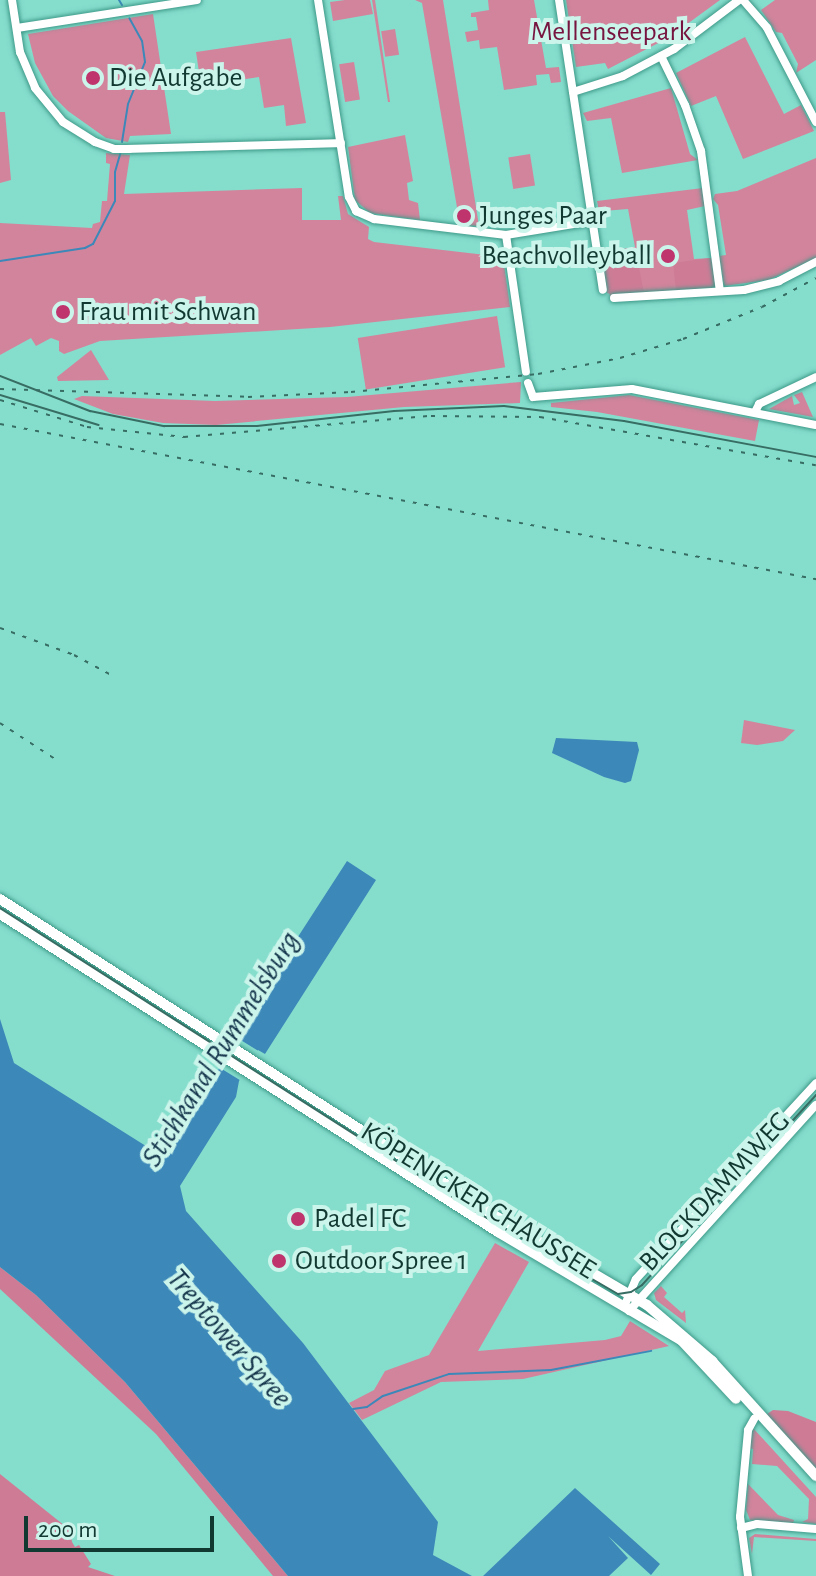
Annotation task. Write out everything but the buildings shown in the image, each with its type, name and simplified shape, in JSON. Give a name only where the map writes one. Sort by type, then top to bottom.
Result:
[{"type":"main road","name":"KÖPENICKER CHAUSSEE","points":[[0,899],[489,1212],[639,1300],[685,1340]]},
{"type":"main road","name":"KÖPENICKER CHAUSSEE","points":[[0,914],[498,1232],[626,1309],[685,1340]]},
{"type":"main road","points":[[685,1340],[816,1486]]},
{"type":"main road","points":[[685,1340],[816,1476]]},
{"type":"street","points":[[12,0],[20,52],[38,92],[73,129],[104,146],[129,149],[341,143]]},
{"type":"street","points":[[17,28],[197,0]]},
{"type":"street","points":[[318,0],[349,197],[356,211],[364,216],[506,235],[592,221]]},
{"type":"street","points":[[559,0],[603,290]]},
{"type":"street","points":[[573,92],[623,76],[661,56],[741,0],[767,28],[816,122]]},
{"type":"street","points":[[661,56],[697,138],[711,208],[720,291]]},
{"type":"street","points":[[506,235],[526,372]]},
{"type":"street","points":[[614,298],[744,290],[779,281],[816,262]]},
{"type":"street","points":[[755,412],[759,404],[816,377]]},
{"type":"street","points":[[528,383],[533,397],[625,389],[816,425]]},
{"type":"street","name":"BLOCKDAMMWEG","points":[[626,1309],[628,1293],[636,1279],[816,1083]]},
{"type":"street","name":"BLOCKDAMMWEG","points":[[626,1309],[639,1300],[816,1105]]},
{"type":"street","points":[[748,1576],[741,1528],[748,1430],[754,1419]]},
{"type":"street","points":[[741,1528],[757,1524],[816,1529]]},
{"type":"green space","points":[[370,0],[373,14],[333,21],[330,2]]},
{"type":"green space","points":[[372,0],[375,0],[390,102],[388,102]]},
{"type":"green space","points":[[415,0],[443,0],[479,226],[460,225],[422,3]]},
{"type":"green space","points":[[488,0],[534,0],[546,68],[559,67],[561,82],[551,83],[549,74],[536,75],[537,85],[504,90],[497,47],[480,49],[479,40],[467,42],[465,32],[478,30],[476,17],[471,17],[471,13],[489,10]]},
{"type":"green space","name":"Mellenseepark","points":[[566,0],[720,0],[668,38],[608,69],[605,63],[576,67]]},
{"type":"green space","points":[[775,0],[816,0],[816,60],[796,73],[798,64],[782,33],[776,32],[761,10]]},
{"type":"green space","points":[[153,14],[171,134],[130,136],[128,142],[106,138],[68,111],[53,96],[35,63],[28,34]]},
{"type":"green space","points":[[395,29],[399,55],[385,57],[381,31]]},
{"type":"green space","points":[[745,37],[784,114],[801,105],[814,131],[743,159],[716,96],[691,106],[676,73]]},
{"type":"green space","points":[[291,38],[306,123],[286,126],[284,105],[264,108],[259,77],[206,85],[200,79],[196,52]]},
{"type":"green space","points":[[354,62],[360,100],[345,102],[339,64]]},
{"type":"green space","points":[[671,88],[690,154],[698,160],[622,173],[611,118],[587,121],[583,113]]},
{"type":"green space","points":[[0,112],[5,112],[11,180],[0,183]]},
{"type":"green space","points":[[405,135],[413,181],[407,183],[409,200],[418,203],[420,220],[370,213],[355,200],[348,147]]},
{"type":"green space","points":[[106,153],[130,155],[124,194],[302,188],[302,220],[341,220],[338,196],[343,196],[348,214],[369,227],[368,239],[374,242],[503,257],[510,307],[330,327],[100,341],[64,354],[59,351],[59,341],[51,338],[36,346],[31,338],[0,355],[0,223],[92,228],[93,224],[100,222],[102,201],[107,201],[110,164],[106,163]]},
{"type":"green space","points":[[530,154],[535,186],[513,189],[508,157]]},
{"type":"green space","points":[[816,158],[816,258],[768,280],[724,286],[719,256],[726,255],[718,205],[713,199],[715,194],[737,191]]},
{"type":"green space","points":[[703,188],[705,206],[687,210],[694,259],[712,258],[716,287],[617,296],[607,293],[600,253],[635,247],[628,209],[603,211],[600,217],[597,201]]},
{"type":"green space","points":[[497,316],[505,367],[366,389],[358,338]]},
{"type":"green space","points":[[91,350],[109,380],[58,381],[57,377]]},
{"type":"green space","points":[[521,382],[520,403],[404,407],[216,425],[163,423],[113,414],[74,399],[82,396],[215,401],[347,397]]},
{"type":"green space","points":[[802,392],[813,417],[769,409],[792,396],[794,405],[800,403],[794,395]]},
{"type":"green space","points":[[629,395],[759,420],[755,441],[597,412],[551,407],[551,403]]},
{"type":"green space","points":[[744,720],[795,730],[783,741],[757,745],[741,743]]},
{"type":"green space","points":[[495,1243],[529,1262],[478,1351],[605,1340],[621,1336],[630,1321],[669,1346],[523,1379],[441,1382],[362,1420],[349,1403],[374,1390],[385,1371],[429,1355]]},
{"type":"green space","points":[[661,1286],[667,1293],[664,1297],[682,1313],[685,1310],[686,1323],[656,1300],[654,1293]]},
{"type":"green space","points":[[753,1428],[816,1497],[816,1524],[802,1522],[808,1519],[809,1499],[777,1466],[752,1464],[753,1449],[749,1448]]},
{"type":"green space","points":[[748,1484],[778,1515],[794,1520],[793,1523],[750,1520],[746,1510]]},
{"type":"green space","points":[[755,1534],[816,1541],[754,1537],[752,1554],[749,1538]]},
{"type":"shaded area","points":[[635,247],[644,293],[611,300],[602,253]]},
{"type":"shaded area","points":[[710,258],[715,262],[716,287],[676,291],[673,263]]},
{"type":"shaded area","points":[[0,1267],[36,1295],[125,1382],[288,1576],[273,1576],[156,1434],[0,1289]]},
{"type":"shaded area","points":[[773,1410],[788,1411],[816,1422],[816,1469],[770,1420],[767,1414]]},
{"type":"shaded area","points":[[0,1474],[70,1530],[75,1547],[79,1545],[91,1564],[88,1567],[115,1576],[0,1576]]},
{"type":"water","points":[[556,738],[637,742],[639,750],[631,781],[625,783],[604,777],[552,753]]},
{"type":"water","name":"Treptower Spree","points":[[347,861],[376,880],[265,1054],[258,1050],[239,1081],[236,1097],[180,1186],[186,1211],[303,1343],[438,1522],[433,1555],[472,1576],[288,1576],[125,1382],[36,1295],[0,1267],[0,1019],[14,1063],[157,1153],[207,1076],[221,1068],[240,1038],[235,1034]]},
{"type":"water","points":[[575,1488],[660,1564],[651,1575],[608,1536],[628,1558],[609,1576],[483,1576]]},
{"type":"pier","points":[[231,1034],[268,1057],[260,1055],[243,1082],[217,1066],[235,1038]]},
{"type":"waterway","points":[[119,0],[122,5]]},
{"type":"waterway","points":[[122,142],[128,104],[145,62],[142,41],[129,18]]},
{"type":"waterway","points":[[0,261],[85,248],[93,244],[115,201],[115,172],[120,154]]},
{"type":"waterway","points":[[353,1409],[367,1407],[383,1396],[449,1374],[551,1370],[651,1351]]},
{"type":"tram line","points":[[0,376],[90,411],[164,426],[257,426],[394,411],[504,406],[624,421],[816,457]]},
{"type":"tram line","points":[[0,395],[99,425]]},
{"type":"tram line","points":[[0,908],[473,1210],[618,1294],[631,1292],[642,1285],[816,1095]]},
{"type":"railway","points":[[0,389],[248,397],[351,392],[538,374],[620,358],[683,339],[762,307],[816,278]]},
{"type":"railway","points":[[0,400],[87,427],[184,437],[431,416],[540,417],[816,465]]},
{"type":"railway","points":[[0,424],[816,579]]},
{"type":"railway","points":[[0,628],[74,655],[111,675]]},
{"type":"railway","points":[[0,723],[58,761]]},
{"type":"place","name":"Die Aufgabe","points":[[93,78]]},
{"type":"place","name":"Junges Paar","points":[[464,216]]},
{"type":"place","name":"Beachvolleyball","points":[[668,256]]},
{"type":"place","name":"Frau mit Schwan","points":[[63,312]]},
{"type":"place","name":"Padel FC","points":[[298,1219]]},
{"type":"place","name":"Outdoor Spree 1","points":[[279,1261]]},
{"type":"water label","name":"Stichkanal Rummelsburg","points":[[221,1049]]}]
